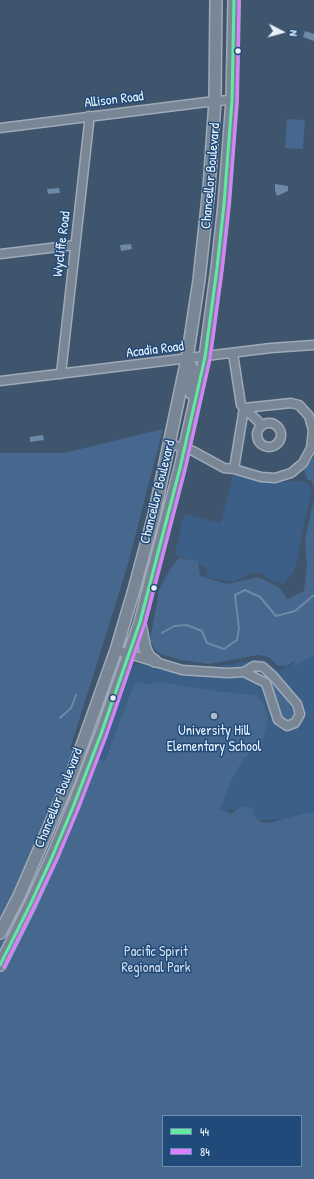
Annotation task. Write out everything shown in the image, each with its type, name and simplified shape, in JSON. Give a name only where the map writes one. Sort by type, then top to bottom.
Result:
[{"type":"main road","name":"Chancellor Boulevard","points":[[0,933],[19,896],[65,790],[116,650],[134,593],[152,522],[187,360],[199,280],[209,188],[215,101],[216,0]]},
{"type":"main road","name":"Chancellor Boulevard","points":[[0,965],[30,905],[73,807],[129,654],[140,622],[185,448],[205,357],[221,236],[232,100],[234,0]]},
{"type":"main road","points":[[187,360],[193,371],[190,425]]},
{"type":"main road","points":[[140,622],[144,649],[149,657],[155,661]]},
{"type":"street","name":"Allison Road","points":[[0,128],[89,116],[232,100]]},
{"type":"street","name":"Wycliffe Road","points":[[61,374],[89,116]]},
{"type":"street","points":[[0,254],[75,245]]},
{"type":"street","name":"Acadia Road","points":[[0,382],[187,360],[233,353],[314,345]]},
{"type":"street","points":[[233,353],[241,405],[262,425]]},
{"type":"street","points":[[170,444],[195,452],[224,468],[234,468],[261,477],[275,478],[291,473],[304,463],[312,448],[313,430],[309,416],[299,405],[291,403],[244,408]]},
{"type":"street","points":[[234,468],[244,408]]},
{"type":"street","points":[[116,650],[182,670],[227,673],[244,672],[254,666],[263,667],[273,676],[297,704],[300,714],[295,723],[287,726],[278,720],[266,683],[244,672]]},
{"type":"street","points":[[266,683],[273,676]]},
{"type":"shaded area","points":[[305,31],[314,34],[314,41],[303,37]]},
{"type":"shaded area","points":[[275,184],[288,186],[288,191],[277,196]]},
{"type":"shaded area","points":[[59,188],[60,193],[48,194],[47,189]]},
{"type":"shaded area","points":[[131,244],[132,249],[121,251],[120,245]]},
{"type":"shaded area","points":[[43,435],[44,440],[30,442],[30,437]]},
{"type":"shaded area","points":[[234,469],[276,482],[303,481],[308,484],[312,490],[297,562],[293,573],[283,584],[272,581],[261,573],[248,574],[234,582],[206,577],[208,568],[175,554],[184,514],[221,523]]},
{"type":"shaded area","name":"University Hill Elementary School","points":[[314,653],[314,810],[294,819],[259,820],[229,808],[227,812],[220,809],[221,806],[99,760],[129,672],[135,665],[157,660],[178,666],[203,668],[263,659],[279,671]]},
{"type":"green space","points":[[287,119],[305,120],[303,149],[285,148]]},
{"type":"green space","name":"Pacific Spirit Regional Park","points":[[163,429],[127,567],[71,746],[105,762],[134,684],[138,682],[148,685],[160,682],[223,692],[256,695],[263,702],[268,718],[263,739],[242,761],[229,785],[220,809],[231,814],[244,806],[253,809],[254,816],[261,822],[269,823],[314,811],[314,1179],[0,1179],[0,453],[64,453]]},
{"type":"green space","points":[[314,457],[314,493],[312,481],[307,479],[304,469]]},
{"type":"green space","points":[[314,499],[314,655],[294,666],[295,661],[287,666],[278,666],[269,657],[258,655],[209,664],[181,660],[156,651],[150,641],[159,590],[170,569],[179,558],[198,561],[200,576],[227,584],[258,577],[280,588],[287,599],[304,591],[307,566],[305,540]]},
{"type":"green space","points":[[271,684],[276,685],[293,709],[295,714],[290,719],[286,720],[281,716],[270,686]]},
{"type":"waterway","points":[[162,633],[174,626],[187,625],[202,631],[207,643],[224,649],[237,640],[239,628],[235,595],[245,590],[260,597],[276,616],[295,611],[314,595]]},
{"type":"waterway","points":[[60,718],[71,708],[76,695]]},
{"type":"transit line","name":"44","points":[[0,965],[52,857],[101,734],[140,622],[180,468],[205,357],[217,268],[224,204],[232,100],[234,0]]},
{"type":"transit line","name":"84","points":[[4,967],[57,859],[106,736],[145,623],[185,469],[210,358],[222,269],[229,204],[237,100],[239,0]]},
{"type":"place","name":"University Hill Elementary School","points":[[214,716]]}]
